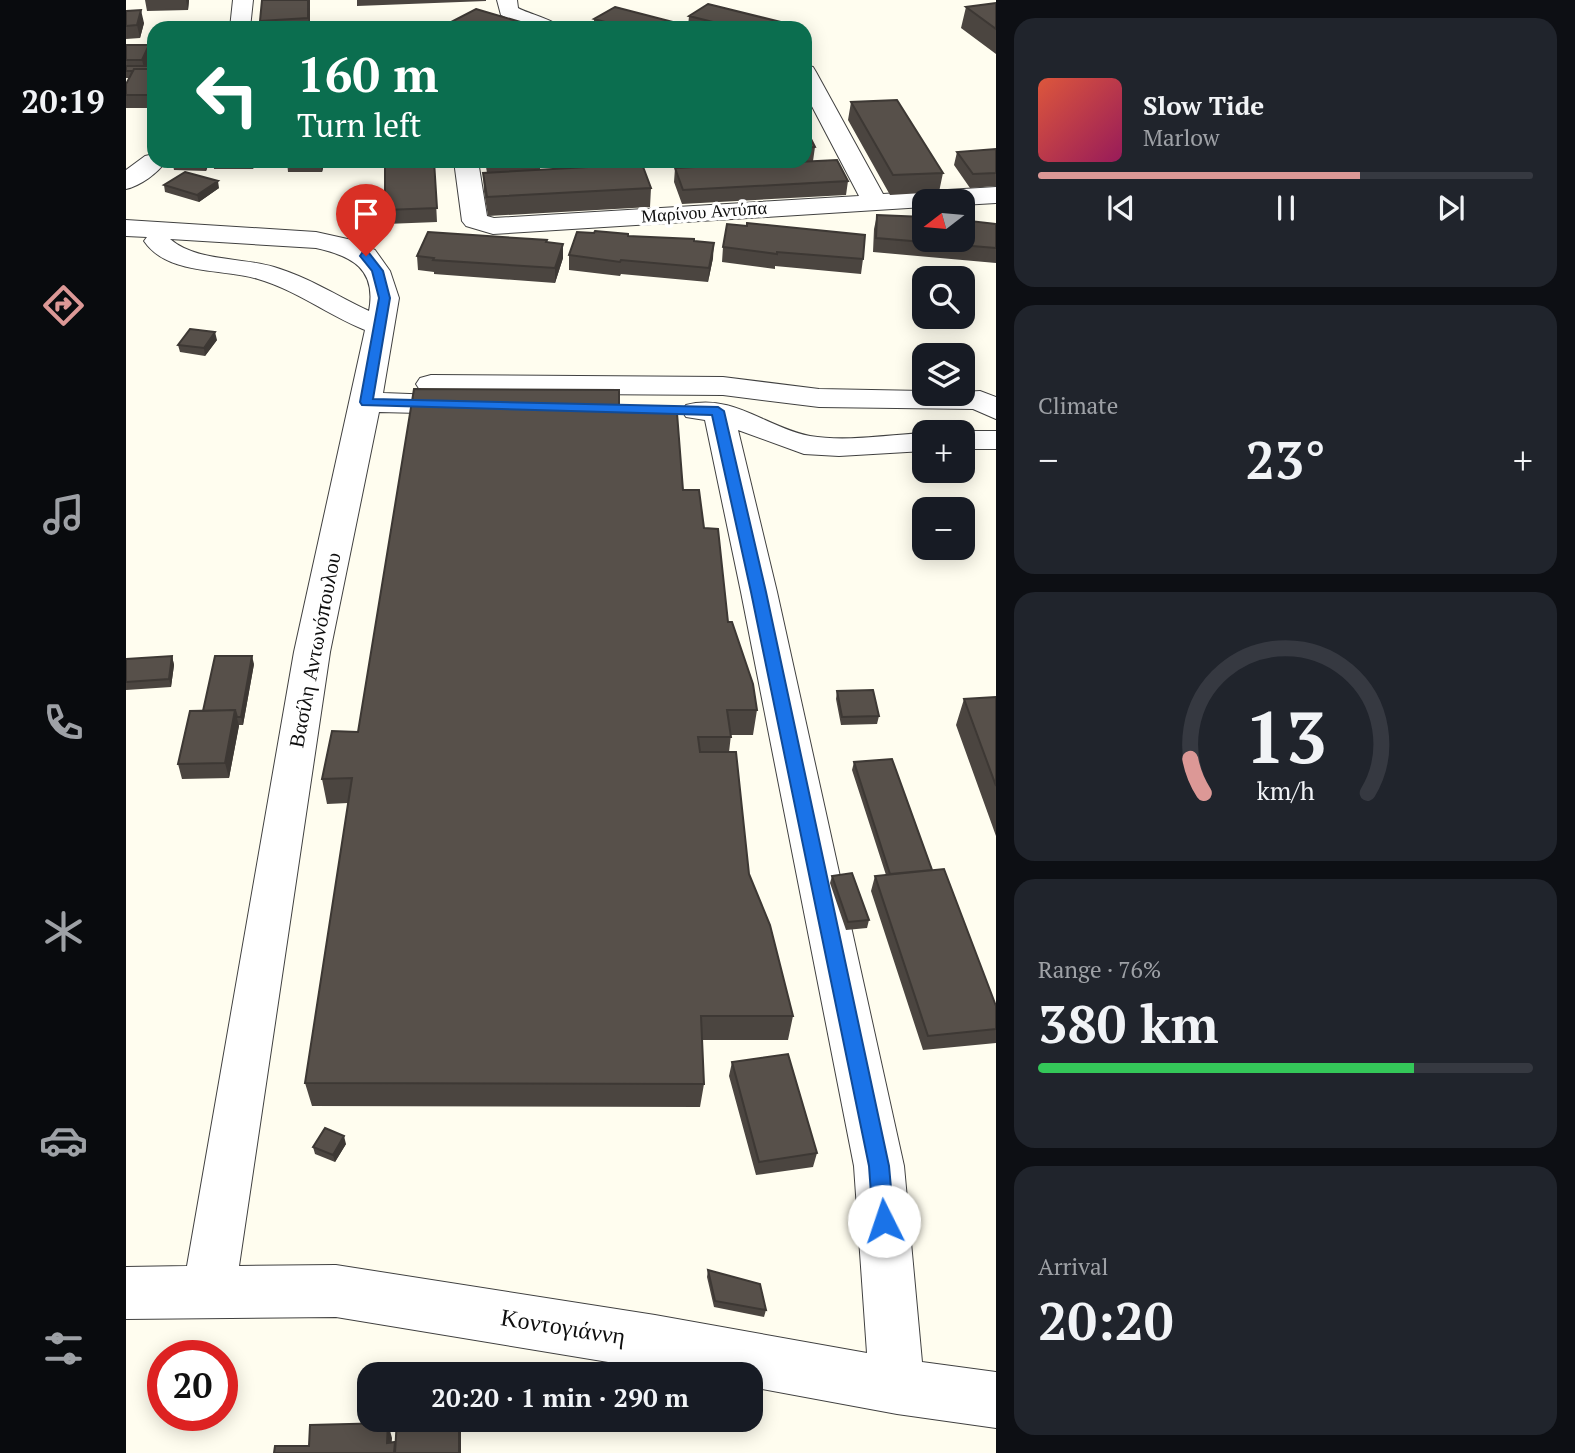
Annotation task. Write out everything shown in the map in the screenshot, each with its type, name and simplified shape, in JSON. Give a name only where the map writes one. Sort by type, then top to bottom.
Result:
[{"type":"street","points":[[241,21],[243,0]]},
{"type":"street","points":[[507,0],[508,11],[531,21]]},
{"type":"street","points":[[812,85],[874,201]]},
{"type":"street","points":[[126,182],[147,152]]},
{"type":"street","name":"Μαρίνου Αντύπα","points":[[467,168],[475,221],[481,225],[996,195]]},
{"type":"street","points":[[137,230],[173,253],[283,279],[381,326]]},
{"type":"street","name":"Βασίλη Αντωνόπουλου","points":[[137,230],[316,240],[343,246],[366,256],[377,271],[385,298],[366,402],[312,652],[209,1291]]},
{"type":"street","points":[[431,384],[723,386],[752,392],[808,397],[980,400],[995,408]]},
{"type":"street","points":[[366,402],[718,411],[804,444],[839,447],[912,443]]},
{"type":"street","points":[[718,411],[762,606],[879,1166],[897,1386]]},
{"type":"street","points":[[975,440],[996,440]]},
{"type":"street","name":"Κοντογιάννη","points":[[126,1293],[336,1291],[655,1342],[897,1386],[996,1400]]},
{"type":"green space","points":[[553,168],[625,168],[554,173]]},
{"type":"building","points":[[262,0],[308,0],[308,18],[260,21]]},
{"type":"building","points":[[996,3],[996,29],[966,7]]},
{"type":"building","points":[[708,4],[777,21],[709,21],[689,16]]},
{"type":"building","points":[[615,7],[669,21],[601,21],[594,19]]},
{"type":"building","points":[[476,9],[517,21],[453,21]]},
{"type":"building","points":[[141,10],[137,25],[126,26],[126,11]]},
{"type":"building","points":[[126,45],[147,45],[142,60],[126,60]]},
{"type":"building","points":[[126,66],[147,66],[147,69],[126,71]]},
{"type":"building","points":[[134,69],[147,69],[147,95],[126,95],[126,84]]},
{"type":"building","points":[[897,100],[943,173],[893,175],[851,102]]},
{"type":"building","points":[[996,149],[996,173],[973,174],[957,152]]},
{"type":"building","points":[[837,160],[848,181],[683,190],[675,168],[812,168],[812,161]]},
{"type":"building","points":[[385,168],[434,168],[437,208],[385,210]]},
{"type":"building","points":[[571,168],[644,168],[651,188],[487,197],[483,173]]},
{"type":"building","points":[[185,172],[218,181],[197,195],[164,185]]},
{"type":"building","points":[[877,215],[912,216],[912,241],[876,238]]},
{"type":"building","points":[[975,222],[996,224],[996,248],[975,246]]},
{"type":"building","points":[[747,223],[865,235],[863,259],[777,254],[723,247],[727,224],[747,226]]},
{"type":"building","points":[[595,231],[714,243],[709,268],[620,262],[569,255],[577,232]]},
{"type":"building","points":[[428,232],[547,240],[546,242],[563,244],[555,268],[433,260],[434,258],[417,256]]},
{"type":"building","points":[[190,329],[215,332],[204,348],[178,345]]},
{"type":"building","points":[[414,389],[619,390],[619,412],[677,413],[683,490],[699,490],[704,528],[718,529],[728,622],[732,622],[753,684],[757,710],[727,710],[731,737],[698,737],[700,752],[736,752],[749,874],[770,925],[793,1016],[701,1016],[704,1084],[305,1083],[352,778],[322,779],[332,731],[358,732]]},
{"type":"building","points":[[172,656],[169,679],[126,682],[126,659]]},
{"type":"building","points":[[215,656],[252,656],[241,717],[237,717],[235,710],[203,711]]},
{"type":"building","points":[[873,690],[879,716],[842,717],[837,691]]},
{"type":"building","points":[[996,697],[996,786],[964,699]]},
{"type":"building","points":[[235,710],[225,763],[178,764],[190,711]]},
{"type":"building","points":[[892,759],[932,870],[890,874],[854,762]]},
{"type":"building","points":[[944,869],[996,1006],[996,1029],[928,1036],[875,876]]},
{"type":"building","points":[[852,873],[869,920],[848,922],[832,876]]},
{"type":"building","points":[[788,1054],[817,1153],[759,1162],[732,1062]]},
{"type":"building","points":[[325,1128],[344,1136],[333,1155],[313,1147]]},
{"type":"building","points":[[708,1270],[760,1284],[766,1310],[715,1301]]},
{"type":"building","points":[[357,1424],[357,1432],[388,1432],[387,1443],[395,1442],[394,1453],[274,1453],[275,1446],[309,1446],[310,1425]]},
{"type":"building","points":[[396,1432],[459,1432],[459,1453],[395,1453]]},
{"type":"route","points":[[366,256],[383,283],[385,298],[366,402],[718,411],[759,592],[874,1139],[884,1221]]}]
